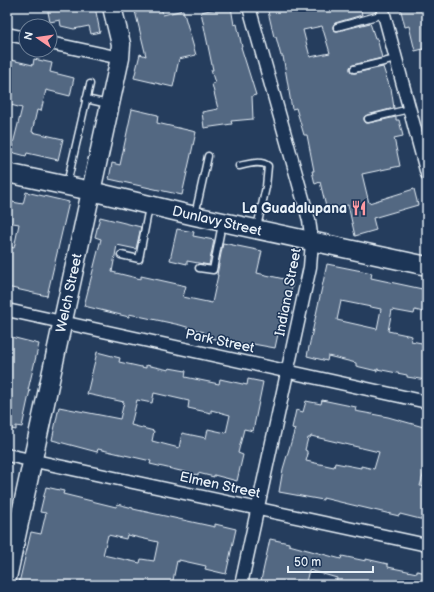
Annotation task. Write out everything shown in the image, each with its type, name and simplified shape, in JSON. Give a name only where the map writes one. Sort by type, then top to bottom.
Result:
[{"type":"street","name":"Welch Street","points":[[7,578],[120,58],[121,44],[112,7]]},
{"type":"street","name":"Indiana Street","points":[[241,585],[310,267],[312,242],[309,220],[249,7]]},
{"type":"street","points":[[383,10],[427,174]]},
{"type":"street","points":[[7,34],[18,36]]},
{"type":"street","points":[[58,45],[120,58]]},
{"type":"street","name":"Dunlavy Street","points":[[7,173],[92,191],[150,206],[257,230],[427,266]]},
{"type":"street","name":"Park Street","points":[[7,310],[427,402]]},
{"type":"street","name":"Elmen Street","points":[[7,455],[427,545]]},
{"type":"lane","points":[[337,27],[383,10]]},
{"type":"lane","points":[[354,69],[396,59]]},
{"type":"lane","points":[[66,186],[90,84]]},
{"type":"lane","points":[[86,99],[110,104]]},
{"type":"lane","points":[[368,119],[410,109]]},
{"type":"lane","points":[[195,216],[208,156]]},
{"type":"lane","points":[[239,166],[260,163],[265,163],[268,166],[266,186],[257,230]]},
{"type":"lane","points":[[121,254],[139,259],[150,206]]},
{"type":"lane","points":[[199,268],[213,270],[222,222]]},
{"type":"building","points":[[47,7],[95,7],[100,32],[91,34],[89,26],[74,29],[61,26],[58,18],[49,18]]},
{"type":"building","points":[[134,7],[161,7],[163,15],[183,10],[196,55],[179,59],[173,87],[134,78],[140,54],[146,56]]},
{"type":"building","points":[[231,7],[234,25],[237,24],[241,47],[256,95],[252,96],[253,119],[231,121],[232,124],[204,128],[202,112],[218,109],[212,84],[215,83],[211,70],[213,70],[201,12]]},
{"type":"building","points":[[267,7],[360,7],[362,15],[335,23],[333,29],[338,31],[370,23],[375,38],[377,38],[382,58],[353,65],[350,67],[350,70],[352,73],[355,73],[383,67],[391,88],[394,108],[367,115],[364,117],[364,120],[366,123],[369,123],[396,117],[396,120],[399,120],[403,136],[394,138],[400,166],[362,174],[369,203],[414,189],[418,205],[373,218],[376,230],[355,236],[348,205],[327,211],[320,182],[315,184],[307,135],[304,135],[296,108],[292,109],[283,56],[281,56],[276,37],[274,37]],"holes":[[[322,26],[330,53],[310,57],[303,30]]]},
{"type":"building","points":[[400,7],[427,7],[427,48],[415,51],[409,26],[405,27]]},
{"type":"building","points":[[7,59],[33,65],[34,59],[52,63],[50,72],[74,78],[70,96],[46,90],[41,111],[37,110],[32,132],[63,139],[58,160],[27,153],[26,156],[11,152],[22,108],[7,104]]},
{"type":"building","points":[[132,109],[158,115],[157,123],[196,132],[182,195],[109,179],[112,163],[120,165]]},
{"type":"building","points":[[26,192],[69,202],[47,296],[7,287],[7,246],[14,248],[19,224],[7,222],[7,201],[23,204]]},
{"type":"building","points":[[100,217],[141,227],[136,249],[117,245],[112,272],[141,279],[141,276],[186,286],[183,297],[212,303],[223,243],[262,251],[257,273],[293,281],[289,302],[285,301],[275,348],[253,344],[252,347],[232,343],[203,336],[204,332],[180,325],[129,314],[129,317],[84,306],[101,239],[95,237]]},
{"type":"building","points":[[177,229],[194,232],[193,236],[214,240],[209,265],[187,261],[187,264],[170,260]]},
{"type":"building","points":[[327,264],[372,273],[371,278],[427,290],[427,313],[415,310],[414,314],[392,310],[388,331],[412,336],[411,341],[427,344],[426,380],[356,366],[356,363],[328,356],[327,361],[307,356]],"holes":[[[341,301],[381,309],[377,329],[337,320]]]},
{"type":"building","points":[[7,336],[39,344],[28,390],[30,390],[22,427],[16,426],[16,430],[7,428]]},
{"type":"building","points":[[97,352],[120,358],[119,362],[146,368],[146,365],[169,370],[169,368],[186,371],[185,377],[219,384],[220,379],[247,385],[248,379],[263,382],[253,431],[244,429],[238,453],[243,455],[237,481],[214,475],[214,477],[198,473],[198,475],[150,464],[151,461],[98,449],[97,452],[52,440],[59,407],[120,419],[124,402],[87,394]],"holes":[[[154,393],[189,401],[188,408],[211,413],[211,410],[230,415],[226,433],[208,429],[206,438],[182,433],[179,448],[152,441],[154,431],[131,425],[137,400],[152,403]]]},
{"type":"building","points":[[322,400],[356,407],[355,411],[388,417],[427,428],[427,469],[425,469],[420,486],[427,487],[427,506],[424,520],[400,514],[399,516],[323,498],[323,500],[279,492],[283,469],[295,429],[292,428],[296,410],[303,412],[306,401],[321,404]],"holes":[[[311,436],[379,452],[374,469],[335,463],[334,467],[306,461],[308,454],[305,450],[308,438]]]},
{"type":"building","points":[[46,487],[64,491],[63,494],[116,507],[117,504],[133,509],[215,527],[215,524],[236,529],[226,574],[205,569],[206,566],[179,560],[179,562],[177,561],[172,585],[28,585],[19,583],[31,532],[41,534],[46,513],[40,512]],"holes":[[[108,535],[126,539],[127,535],[158,542],[154,561],[141,559],[140,563],[103,555]]]},
{"type":"building","points":[[270,539],[289,543],[289,545],[341,559],[342,556],[366,561],[366,559],[388,564],[388,567],[417,573],[417,571],[427,573],[427,585],[336,585],[337,578],[309,570],[306,582],[296,580],[295,585],[260,585]]},
{"type":"place","name":"La Guadalupana","points":[[359,208]]}]
